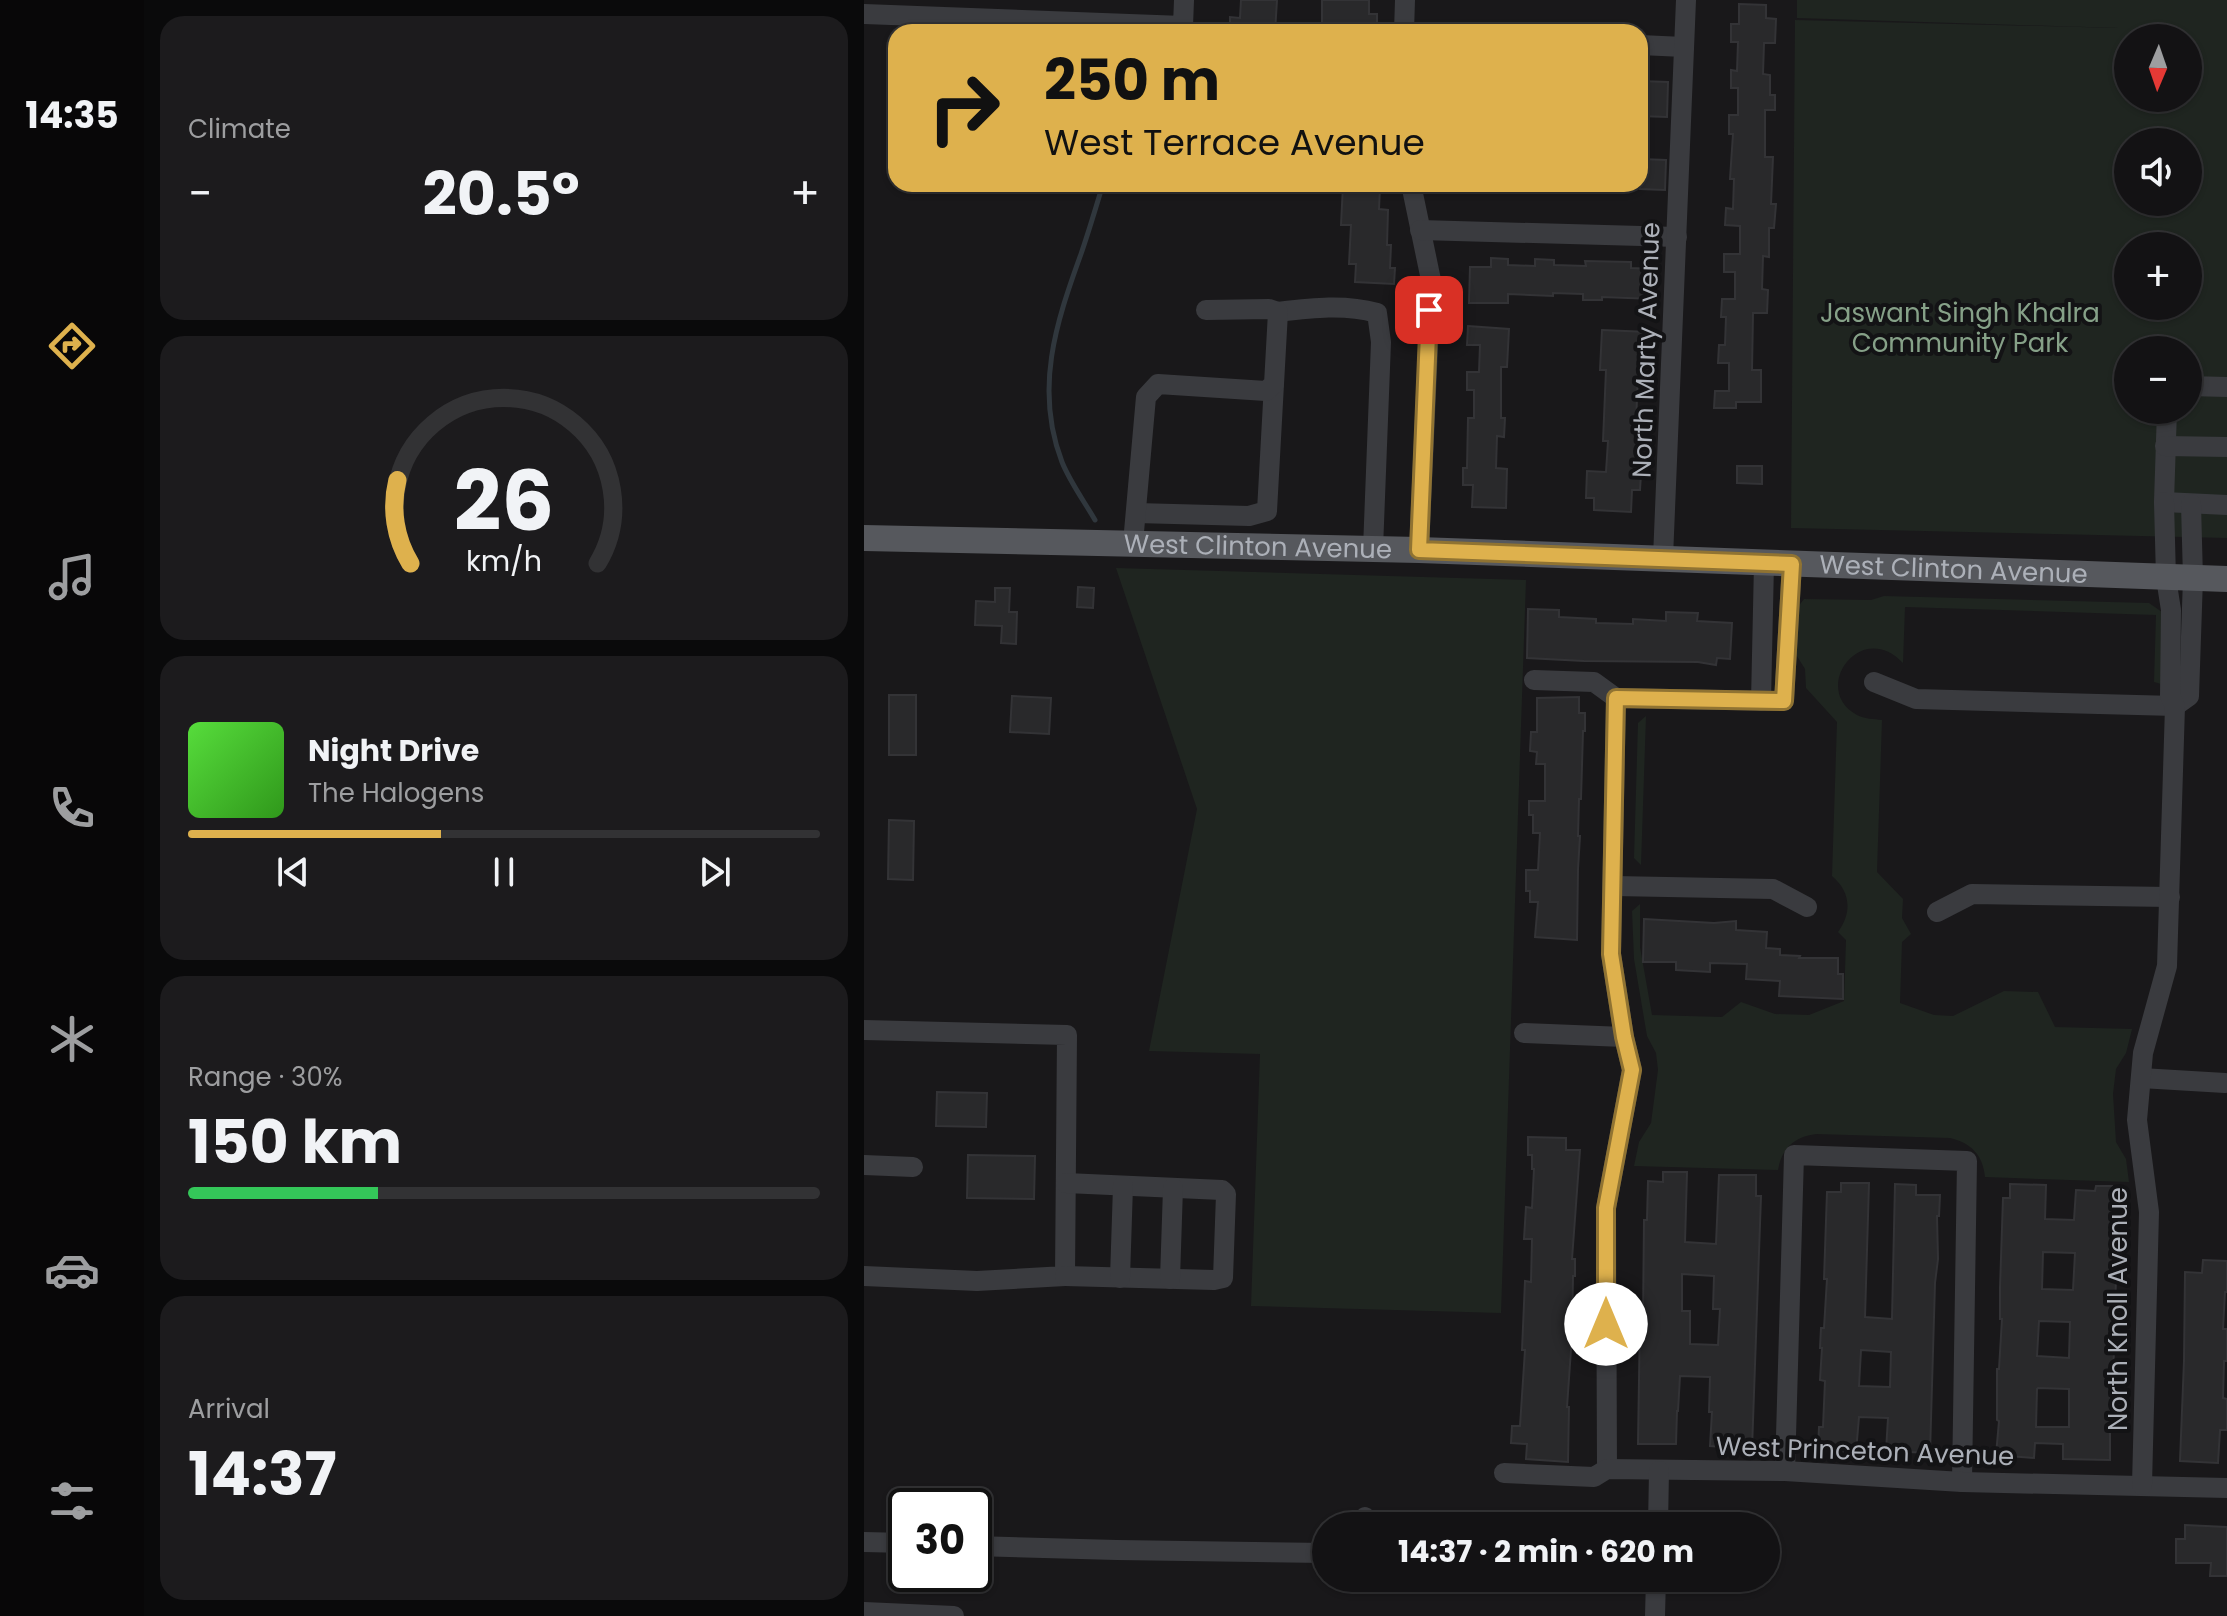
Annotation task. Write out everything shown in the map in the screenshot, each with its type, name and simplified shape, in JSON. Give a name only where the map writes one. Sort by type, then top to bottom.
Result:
[{"type":"main road","name":"West Clinton Avenue","points":[[864,538],[1419,550],[2227,579]]},
{"type":"street","points":[[1183,24],[1184,0]]},
{"type":"street","points":[[1404,24],[1405,0]]},
{"type":"street","name":"North Marty Avenue","points":[[1663,558],[1686,0]]},
{"type":"street","points":[[864,14],[1130,24]]},
{"type":"street","points":[[1648,45],[1684,47]]},
{"type":"street","points":[[1413,192],[1431,280],[1419,550]]},
{"type":"street","points":[[1420,230],[1677,237]]},
{"type":"street","points":[[1206,310],[1269,309],[1278,312],[1357,307],[1377,313],[1381,342],[1373,549]]},
{"type":"street","points":[[1136,513],[1249,516],[1267,511],[1278,312]]},
{"type":"street","points":[[1133,543],[1146,397],[1158,384],[1266,391],[1274,384]]},
{"type":"street","points":[[2202,386],[2227,387]]},
{"type":"street","name":"North Knoll Avenue","points":[[2142,1485],[2149,1212],[2137,1120],[2143,1053],[2167,966],[2175,706],[2170,696],[2171,610],[2166,578],[2166,424]]},
{"type":"street","points":[[2165,446],[2227,447]]},
{"type":"street","points":[[2164,502],[2227,505]]},
{"type":"street","points":[[2191,504],[2193,578]]},
{"type":"street","points":[[1761,701],[1764,563]]},
{"type":"street","points":[[1534,680],[1594,682],[1616,698],[1784,701],[1792,564]]},
{"type":"street","name":"North Knoll Avenue","points":[[2175,706],[2189,696],[2193,578]]},
{"type":"street","points":[[1874,682],[1916,699],[2175,706]]},
{"type":"street","points":[[1607,1469],[1606,1208],[1632,1070],[1611,954],[1616,698]]},
{"type":"street","points":[[1614,886],[1773,889],[1807,907]]},
{"type":"street","points":[[1937,912],[1972,894],[2170,897]]},
{"type":"street","points":[[864,1030],[1067,1035],[1065,1276]]},
{"type":"street","points":[[1524,1033],[1624,1037]]},
{"type":"street","points":[[2141,1078],[2225,1083]]},
{"type":"street","points":[[1785,1471],[1794,1155],[1967,1161],[1962,1482]]},
{"type":"street","points":[[864,1165],[913,1167]]},
{"type":"street","points":[[864,1276],[977,1281],[1065,1276],[1223,1278],[1226,1194],[1222,1190],[1066,1183]]},
{"type":"street","points":[[1120,1278],[1123,1186]]},
{"type":"street","points":[[1170,1279],[1173,1188]]},
{"type":"street","name":"West Princeton Avenue","points":[[1504,1473],[1594,1477],[1607,1469],[1785,1471],[1962,1482],[2227,1488]]},
{"type":"street","points":[[1658,1512],[1659,1471]]},
{"type":"street","points":[[864,1542],[888,1543]]},
{"type":"street","points":[[992,1547],[1312,1553]]},
{"type":"street","points":[[1655,1616],[1656,1592]]},
{"type":"street","points":[[864,1612],[954,1616]]},
{"type":"green space","name":"Jaswant Singh Khalra Community Park","points":[[1797,0],[2227,0],[2227,538],[1791,528],[1795,20],[2114,28],[2114,112],[2202,112],[2202,24],[2114,24],[2114,28],[1797,18]]},
{"type":"green space","points":[[1116,568],[1526,580],[1501,1313],[1251,1306],[1260,1054],[1149,1051],[1197,809]]},
{"type":"green space","points":[[1884,596],[2149,603],[2162,612],[2161,684],[2154,682],[2156,615],[1905,607],[1903,663],[1887,651],[1871,649],[1857,653],[1846,663],[1838,690],[1844,704],[1857,715],[1882,720],[1877,872],[1903,899],[1902,918],[1911,934],[1902,942],[1900,1003],[1934,1015],[1953,1016],[2004,991],[2038,992],[2055,1027],[2132,1029],[2126,1053],[2116,1069],[2113,1094],[2116,1142],[2126,1159],[2129,1182],[1985,1177],[1982,1162],[1975,1151],[1950,1138],[1816,1134],[1790,1145],[1778,1170],[1634,1166],[1639,1142],[1651,1123],[1658,1070],[1656,1053],[1647,1036],[1634,959],[1632,911],[1640,904],[1640,947],[1652,1015],[1722,1017],[1741,1002],[1775,1014],[1809,1015],[1844,1001],[1846,940],[1838,932],[1846,917],[1847,903],[1843,889],[1832,876],[1837,722],[1806,688],[1805,669],[1795,653],[1794,612],[1804,599],[1871,600]]},
{"type":"green space","points":[[1646,716],[1641,865],[1634,858],[1638,723]]},
{"type":"building","points":[[1241,0],[1277,0],[1276,24],[1230,24],[1230,17],[1240,18]]},
{"type":"building","points":[[1322,0],[1369,0],[1369,14],[1377,14],[1377,24],[1322,24]]},
{"type":"building","points":[[1739,4],[1766,5],[1766,18],[1776,19],[1775,43],[1764,43],[1763,74],[1770,75],[1770,95],[1775,95],[1775,110],[1765,110],[1765,157],[1773,157],[1771,204],[1776,204],[1774,228],[1769,228],[1769,257],[1763,256],[1762,289],[1768,290],[1767,313],[1753,313],[1752,370],[1761,370],[1761,402],[1736,402],[1736,408],[1714,408],[1715,391],[1729,391],[1729,363],[1718,363],[1719,345],[1725,345],[1726,317],[1721,317],[1722,299],[1735,299],[1735,272],[1724,272],[1724,254],[1740,254],[1740,226],[1725,225],[1726,208],[1733,209],[1734,179],[1730,179],[1733,134],[1729,134],[1729,115],[1738,115],[1738,88],[1731,88],[1731,70],[1737,71],[1738,42],[1731,42],[1731,24],[1739,24]]},
{"type":"building","points":[[1648,81],[1668,82],[1667,117],[1648,116]]},
{"type":"building","points":[[1648,159],[1666,160],[1665,190],[1648,189]]},
{"type":"building","points":[[1343,192],[1380,192],[1379,209],[1388,210],[1387,245],[1391,245],[1390,268],[1395,268],[1394,284],[1355,282],[1356,264],[1349,264],[1351,225],[1341,225]]},
{"type":"building","points":[[1491,258],[1508,259],[1508,265],[1535,266],[1535,259],[1554,260],[1554,265],[1586,266],[1585,261],[1631,262],[1631,268],[1654,269],[1653,299],[1602,297],[1602,300],[1583,300],[1583,294],[1553,293],[1553,296],[1508,294],[1508,303],[1469,303],[1470,267],[1491,267]]},
{"type":"building","points":[[1468,326],[1509,329],[1507,367],[1501,367],[1504,437],[1497,436],[1496,468],[1507,469],[1506,508],[1472,507],[1473,485],[1463,485],[1463,468],[1467,468],[1468,418],[1474,418],[1474,390],[1467,390],[1467,372],[1479,372],[1480,345],[1467,345]]},
{"type":"building","points":[[1602,330],[1648,332],[1647,349],[1639,349],[1636,423],[1644,423],[1642,440],[1637,440],[1635,473],[1641,474],[1640,490],[1632,490],[1631,512],[1594,510],[1594,498],[1586,498],[1587,471],[1606,472],[1608,441],[1603,441],[1606,370],[1600,370]]},
{"type":"building","points":[[1737,466],[1762,466],[1762,484],[1737,483]]},
{"type":"building","points":[[1078,587],[1094,588],[1093,608],[1077,607]]},
{"type":"building","points":[[995,588],[1010,588],[1009,612],[1017,612],[1016,644],[1001,643],[1002,626],[975,625],[976,601],[995,602]]},
{"type":"building","points":[[1528,609],[1559,610],[1559,617],[1596,619],[1596,623],[1633,624],[1633,619],[1666,621],[1666,612],[1698,613],[1697,621],[1732,623],[1730,659],[1717,658],[1716,665],[1527,658]]},
{"type":"building","points":[[889,695],[916,695],[916,755],[889,755]]},
{"type":"building","points":[[1012,696],[1051,698],[1049,734],[1010,732]]},
{"type":"building","points":[[1579,697],[1579,713],[1585,713],[1585,731],[1579,799],[1577,940],[1535,937],[1538,902],[1530,902],[1530,891],[1526,891],[1526,870],[1538,870],[1540,833],[1533,833],[1529,801],[1545,801],[1545,764],[1536,764],[1537,752],[1530,751],[1531,732],[1537,732],[1537,698]]},
{"type":"building","points":[[889,820],[914,821],[913,880],[888,879]]},
{"type":"building","points":[[1644,919],[1714,923],[1736,921],[1736,930],[1767,932],[1766,948],[1780,949],[1780,955],[1838,958],[1838,974],[1843,974],[1843,999],[1779,996],[1780,981],[1746,979],[1747,964],[1710,963],[1710,972],[1676,970],[1676,962],[1643,962]]},
{"type":"building","points":[[937,1092],[987,1093],[986,1127],[936,1126]]},
{"type":"building","points":[[1528,1137],[1566,1138],[1566,1150],[1580,1150],[1572,1259],[1575,1259],[1575,1276],[1567,1407],[1568,1462],[1526,1459],[1527,1444],[1511,1443],[1512,1426],[1520,1426],[1525,1281],[1531,1282],[1532,1239],[1524,1239],[1526,1207],[1532,1208],[1534,1169],[1532,1155],[1528,1155]]},
{"type":"building","points":[[968,1155],[1035,1156],[1034,1199],[967,1198]]},
{"type":"building","points":[[1663,1172],[1687,1172],[1685,1242],[1716,1244],[1719,1175],[1756,1175],[1756,1196],[1761,1196],[1752,1449],[1710,1446],[1710,1377],[1680,1376],[1676,1444],[1638,1444],[1644,1220],[1647,1220],[1648,1181],[1663,1182]],"holes":[[[1682,1274],[1714,1276],[1713,1309],[1720,1309],[1718,1345],[1690,1344],[1690,1311],[1682,1311]]]},
{"type":"building","points":[[1841,1183],[1869,1183],[1865,1317],[1892,1319],[1895,1184],[1916,1185],[1916,1195],[1940,1195],[1930,1453],[1886,1451],[1888,1418],[1859,1417],[1856,1452],[1818,1450],[1819,1427],[1823,1427],[1825,1381],[1820,1380],[1820,1348],[1827,1279],[1824,1279],[1827,1192],[1841,1192]],"holes":[[[1861,1350],[1891,1352],[1890,1387],[1859,1386]]]},
{"type":"building","points":[[2010,1184],[2046,1185],[2045,1219],[2074,1220],[2076,1190],[2095,1191],[2096,1186],[2112,1186],[2111,1200],[2118,1201],[2110,1460],[2063,1459],[2063,1444],[2035,1443],[2034,1458],[1996,1455],[2003,1198],[2010,1198]],"holes":[[[2043,1252],[2075,1253],[2073,1290],[2042,1289]],[[2039,1321],[2070,1322],[2069,1358],[2037,1356]],[[2037,1389],[2069,1389],[2069,1427],[2036,1427]]]},
{"type":"building","points":[[2203,1260],[2227,1261],[2223,1329],[2227,1329],[2227,1361],[2224,1361],[2223,1398],[2227,1399],[2227,1430],[2220,1430],[2218,1463],[2180,1461],[2185,1272],[2202,1273]]},
{"type":"building","points":[[2185,1525],[2227,1527],[2227,1576],[2210,1576],[2211,1563],[2176,1563],[2176,1539],[2185,1539]]},
{"type":"waterway","points":[[1095,520],[1062,462],[1054,435],[1049,382],[1064,305],[1101,192]]},
{"type":"route","points":[[1429,310],[1419,550],[1792,564],[1784,701],[1616,698],[1611,954],[1632,1070],[1606,1208],[1606,1324]]}]
